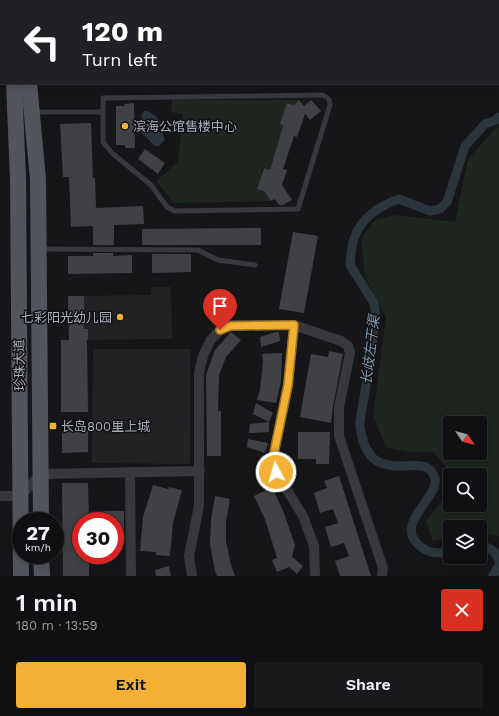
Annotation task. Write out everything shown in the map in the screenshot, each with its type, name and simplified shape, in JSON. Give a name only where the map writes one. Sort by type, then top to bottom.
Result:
[{"type":"main road","name":"珍珠大道","points":[[14,84],[18,179],[21,576]]},
{"type":"main road","name":"珍珠大道","points":[[29,84],[38,179],[41,512]]},
{"type":"main road","points":[[42,564],[42,576]]},
{"type":"street","points":[[294,325],[288,385],[273,458],[276,472],[302,516],[314,546],[315,576]]},
{"type":"street","points":[[192,576],[189,556],[199,506],[199,373],[202,356],[210,341],[220,330],[230,326],[294,325],[340,341],[348,346],[350,353],[339,407],[339,436],[383,568],[382,576]]},
{"type":"street","points":[[0,496],[20,496],[41,474],[200,471]]},
{"type":"street","points":[[130,472],[131,576]]},
{"type":"lane","points":[[323,95],[329,99],[330,105],[298,209],[174,211],[167,207],[151,185],[112,153],[103,142],[103,112],[103,98],[323,95]]},
{"type":"lane","points":[[32,112],[103,112]]},
{"type":"lane","points":[[39,249],[198,250],[218,260],[255,265]]},
{"type":"shaded area","points":[[172,100],[299,100],[294,105],[287,103],[280,124],[283,126],[270,170],[263,168],[257,189],[264,191],[271,201],[174,203],[156,181],[178,162],[183,114],[171,112]]},
{"type":"shaded area","points":[[144,111],[151,113],[161,122],[161,130],[165,140],[159,146],[154,146],[142,134],[141,130],[144,126],[141,116]]},
{"type":"shaded area","points":[[499,125],[499,536],[487,535],[487,520],[443,520],[443,539],[433,541],[426,521],[443,498],[443,512],[487,512],[487,468],[447,468],[433,452],[408,452],[386,447],[373,416],[386,317],[365,277],[361,239],[375,220],[396,215],[455,222],[468,159]]},
{"type":"shaded area","name":"七彩阳光幼儿园","points":[[151,287],[171,287],[172,339],[69,340],[68,296],[151,295]]},
{"type":"shaded area","points":[[93,349],[191,349],[190,464],[92,463]]},
{"type":"building","points":[[299,100],[304,106],[311,100],[321,111],[310,120],[305,114],[297,137],[294,136],[283,169],[287,170],[282,185],[292,200],[283,205],[279,205],[275,199],[271,201],[264,191],[257,189],[264,168],[270,170],[283,126],[280,124],[287,103],[294,105]]},
{"type":"building","name":"滨海公馆售楼中心","points":[[134,103],[135,148],[125,148],[125,145],[116,145],[116,106],[125,106],[124,104]]},
{"type":"building","points":[[91,123],[93,178],[95,178],[96,208],[143,206],[144,224],[114,225],[114,245],[93,245],[93,226],[71,227],[69,177],[63,177],[60,124]]},
{"type":"building","points":[[145,149],[165,163],[158,174],[138,159]]},
{"type":"building","points":[[261,228],[261,245],[142,245],[142,229]]},
{"type":"building","points":[[293,232],[318,236],[304,313],[279,309]]},
{"type":"building","points":[[93,253],[113,253],[113,256],[132,255],[132,273],[68,274],[68,256],[93,256]]},
{"type":"building","points":[[152,254],[191,254],[191,272],[152,273]]},
{"type":"building","points":[[68,296],[84,296],[84,329],[88,329],[88,412],[61,412],[61,340],[69,340]]},
{"type":"building","points":[[231,332],[241,340],[226,357],[219,375],[218,411],[221,411],[221,456],[207,456],[206,375],[215,350]]},
{"type":"building","points":[[279,332],[280,341],[261,347],[260,337]]},
{"type":"building","points":[[329,351],[343,354],[331,423],[300,417],[311,354],[328,357]]},
{"type":"building","points":[[282,353],[281,381],[276,403],[257,400],[260,390],[263,362],[262,354]]},
{"type":"building","points":[[256,403],[273,413],[269,422],[253,414]]},
{"type":"building","points":[[269,422],[269,432],[249,433],[250,424]]},
{"type":"building","points":[[88,430],[88,452],[62,453],[62,431]]},
{"type":"building","points":[[298,432],[330,432],[329,464],[316,464],[316,459],[298,459]]},
{"type":"building","points":[[248,439],[268,443],[265,453],[247,447]]},
{"type":"building","points":[[339,476],[371,576],[340,576],[335,561],[349,556],[344,543],[331,547],[325,527],[338,523],[333,509],[320,513],[314,493],[327,488],[324,481]]},
{"type":"building","points":[[62,483],[88,483],[89,512],[72,512],[72,564],[89,564],[89,576],[63,576],[64,512],[62,512]]},
{"type":"building","points":[[153,485],[168,489],[169,487],[182,490],[173,523],[170,556],[156,555],[156,552],[140,551],[143,517]]},
{"type":"building","points":[[272,487],[284,513],[295,545],[292,557],[303,566],[297,574],[289,567],[277,572],[272,560],[277,558],[265,519],[254,496]]},
{"type":"building","points":[[215,496],[230,499],[226,521],[226,541],[235,576],[217,576],[215,571],[210,544],[211,520]]},
{"type":"building","points":[[104,511],[124,511],[124,512]]},
{"type":"building","points":[[169,566],[171,576],[156,576],[155,570]]},
{"type":"waterway","name":"长歧左干渠","points":[[443,553],[431,552],[421,547],[413,538],[411,529],[414,519],[432,492],[435,484],[434,476],[425,467],[395,466],[379,462],[370,455],[362,438],[360,421],[376,316],[374,303],[350,265],[352,245],[359,227],[369,216],[386,204],[399,199],[430,211],[440,209],[447,202],[465,146],[485,124],[496,120],[499,117]]},
{"type":"waterway","name":"长歧左干渠","points":[[487,547],[496,554],[499,561]]},
{"type":"waterway","name":"长歧左干渠","points":[[493,576],[499,565]]},
{"type":"place","name":"滨海公馆售楼中心","points":[[125,126]]},
{"type":"place","name":"七彩阳光幼儿园","points":[[120,317]]},
{"type":"place","name":"长岛800里上城","points":[[53,426]]},
{"type":"route","points":[[220,330],[230,326],[294,325],[288,385],[273,458],[276,472]]}]
